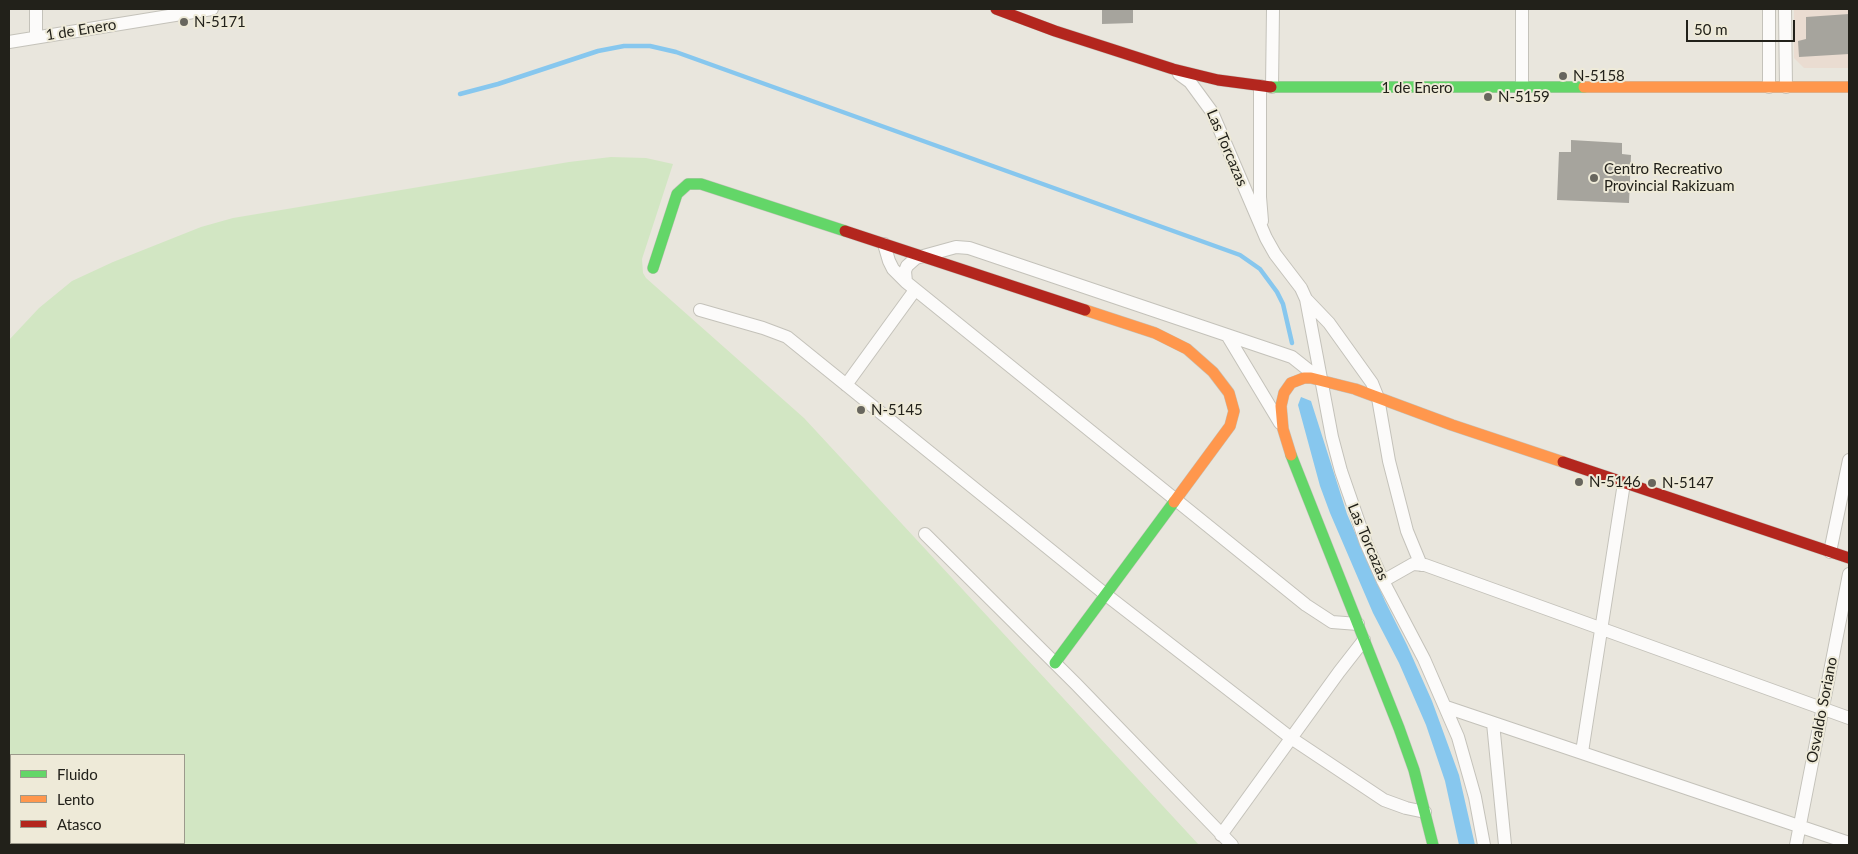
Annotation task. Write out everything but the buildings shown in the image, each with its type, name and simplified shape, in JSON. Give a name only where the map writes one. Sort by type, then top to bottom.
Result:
[{"type":"street","points":[[36,9],[36,37]]},
{"type":"street","name":"1 de Enero","points":[[9,42],[212,9]]},
{"type":"street","name":"1 de Enero","points":[[996,9],[1056,31],[1173,69],[1218,80],[1266,87],[1849,87]]},
{"type":"street","name":"Las Torcazas","points":[[1266,238],[1260,197],[1266,87],[1273,9]]},
{"type":"street","points":[[1522,9],[1522,87]]},
{"type":"street","points":[[1769,9],[1769,87]]},
{"type":"street","points":[[1785,9],[1786,87]]},
{"type":"street","name":"Las Torcazas","points":[[1173,69],[1190,82],[1203,97],[1212,112],[1266,238],[1275,254],[1301,288],[1306,299],[1340,471],[1366,543],[1446,707],[1467,766],[1484,845]]},
{"type":"street","points":[[653,268],[678,194],[682,188],[695,183],[701,184],[1155,333],[1171,340],[1201,360],[1214,372],[1229,393],[1234,411],[1230,426],[1055,662]]},
{"type":"street","points":[[884,244],[893,269],[911,286],[1175,500],[1315,612],[1332,622],[1358,624]]},
{"type":"street","points":[[846,385],[911,286],[907,266],[921,256],[956,247],[969,248],[1292,357],[1321,380]]},
{"type":"street","points":[[1306,299],[1329,323],[1372,383],[1378,398],[1389,461],[1400,505],[1407,531],[1421,565]]},
{"type":"street","points":[[700,310],[787,337],[1105,594],[1291,738],[1384,800],[1425,812]]},
{"type":"street","points":[[1227,335],[1284,429]]},
{"type":"street","points":[[1433,845],[1414,770],[1399,728],[1294,466],[1284,429],[1281,406],[1286,388],[1291,383],[1304,378],[1321,380],[1355,389],[1452,426],[1849,558]]},
{"type":"street","points":[[1830,552],[1849,460]]},
{"type":"street","points":[[1582,752],[1624,483]]},
{"type":"street","points":[[925,534],[1055,662],[1232,845]]},
{"type":"street","points":[[1384,581],[1412,564],[1421,565],[1822,710],[1849,718]]},
{"type":"street","name":"Osvaldo Soriano","points":[[1796,845],[1849,574]]},
{"type":"street","points":[[1221,835],[1364,640]]},
{"type":"street","points":[[1446,707],[1849,843]]},
{"type":"street","points":[[1493,723],[1505,845]]},
{"type":"shaded area","points":[[1794,9],[1849,9],[1849,68],[1804,68],[1794,58]]},
{"type":"green space","points":[[611,157],[646,158],[673,164],[642,259],[643,273],[646,278],[804,418],[1199,845],[9,845],[9,340],[39,308],[72,281],[113,262],[201,227],[233,218],[569,162]]},
{"type":"water","points":[[1301,397],[1311,401],[1347,514],[1432,701],[1459,775],[1475,845],[1459,845],[1445,781],[1426,725],[1399,663],[1373,613],[1330,513],[1320,486],[1298,405]]},
{"type":"waterway","points":[[460,94],[498,84],[598,51],[624,46],[650,46],[676,52],[1240,255],[1260,269],[1277,292],[1283,304],[1292,343]]},
{"type":"traffic: fast","points":[[1271,87],[1584,87]]},
{"type":"traffic: fast","points":[[653,268],[677,194],[688,184],[701,184],[845,231]]},
{"type":"traffic: fast","points":[[1291,455],[1399,728],[1414,770],[1433,845]]},
{"type":"traffic: fast","points":[[1055,663],[1174,502]]},
{"type":"traffic: slow","points":[[1584,87],[1849,87]]},
{"type":"traffic: slow","points":[[1085,310],[1155,333],[1187,349],[1213,372],[1229,393],[1234,411],[1230,426],[1174,502]]},
{"type":"traffic: slow","points":[[1291,455],[1283,429],[1281,406],[1284,393],[1291,383],[1304,378],[1311,378],[1355,389],[1452,425],[1563,462]]},
{"type":"traffic: jam","points":[[996,9],[1055,31],[1173,69],[1218,80],[1271,87]]},
{"type":"traffic: jam","points":[[845,231],[1085,310]]},
{"type":"traffic: jam","points":[[1563,462],[1849,558]]},
{"type":"place","name":"N-5171","points":[[184,22]]},
{"type":"place","name":"N-5158","points":[[1563,76]]},
{"type":"place","name":"N-5159","points":[[1488,97]]},
{"type":"place","name":"Centro Recreativo Provincial Rakizuam","points":[[1594,178]]},
{"type":"place","name":"N-5145","points":[[861,410]]},
{"type":"place","name":"N-5146","points":[[1579,482]]},
{"type":"place","name":"N-5147","points":[[1652,483]]}]
